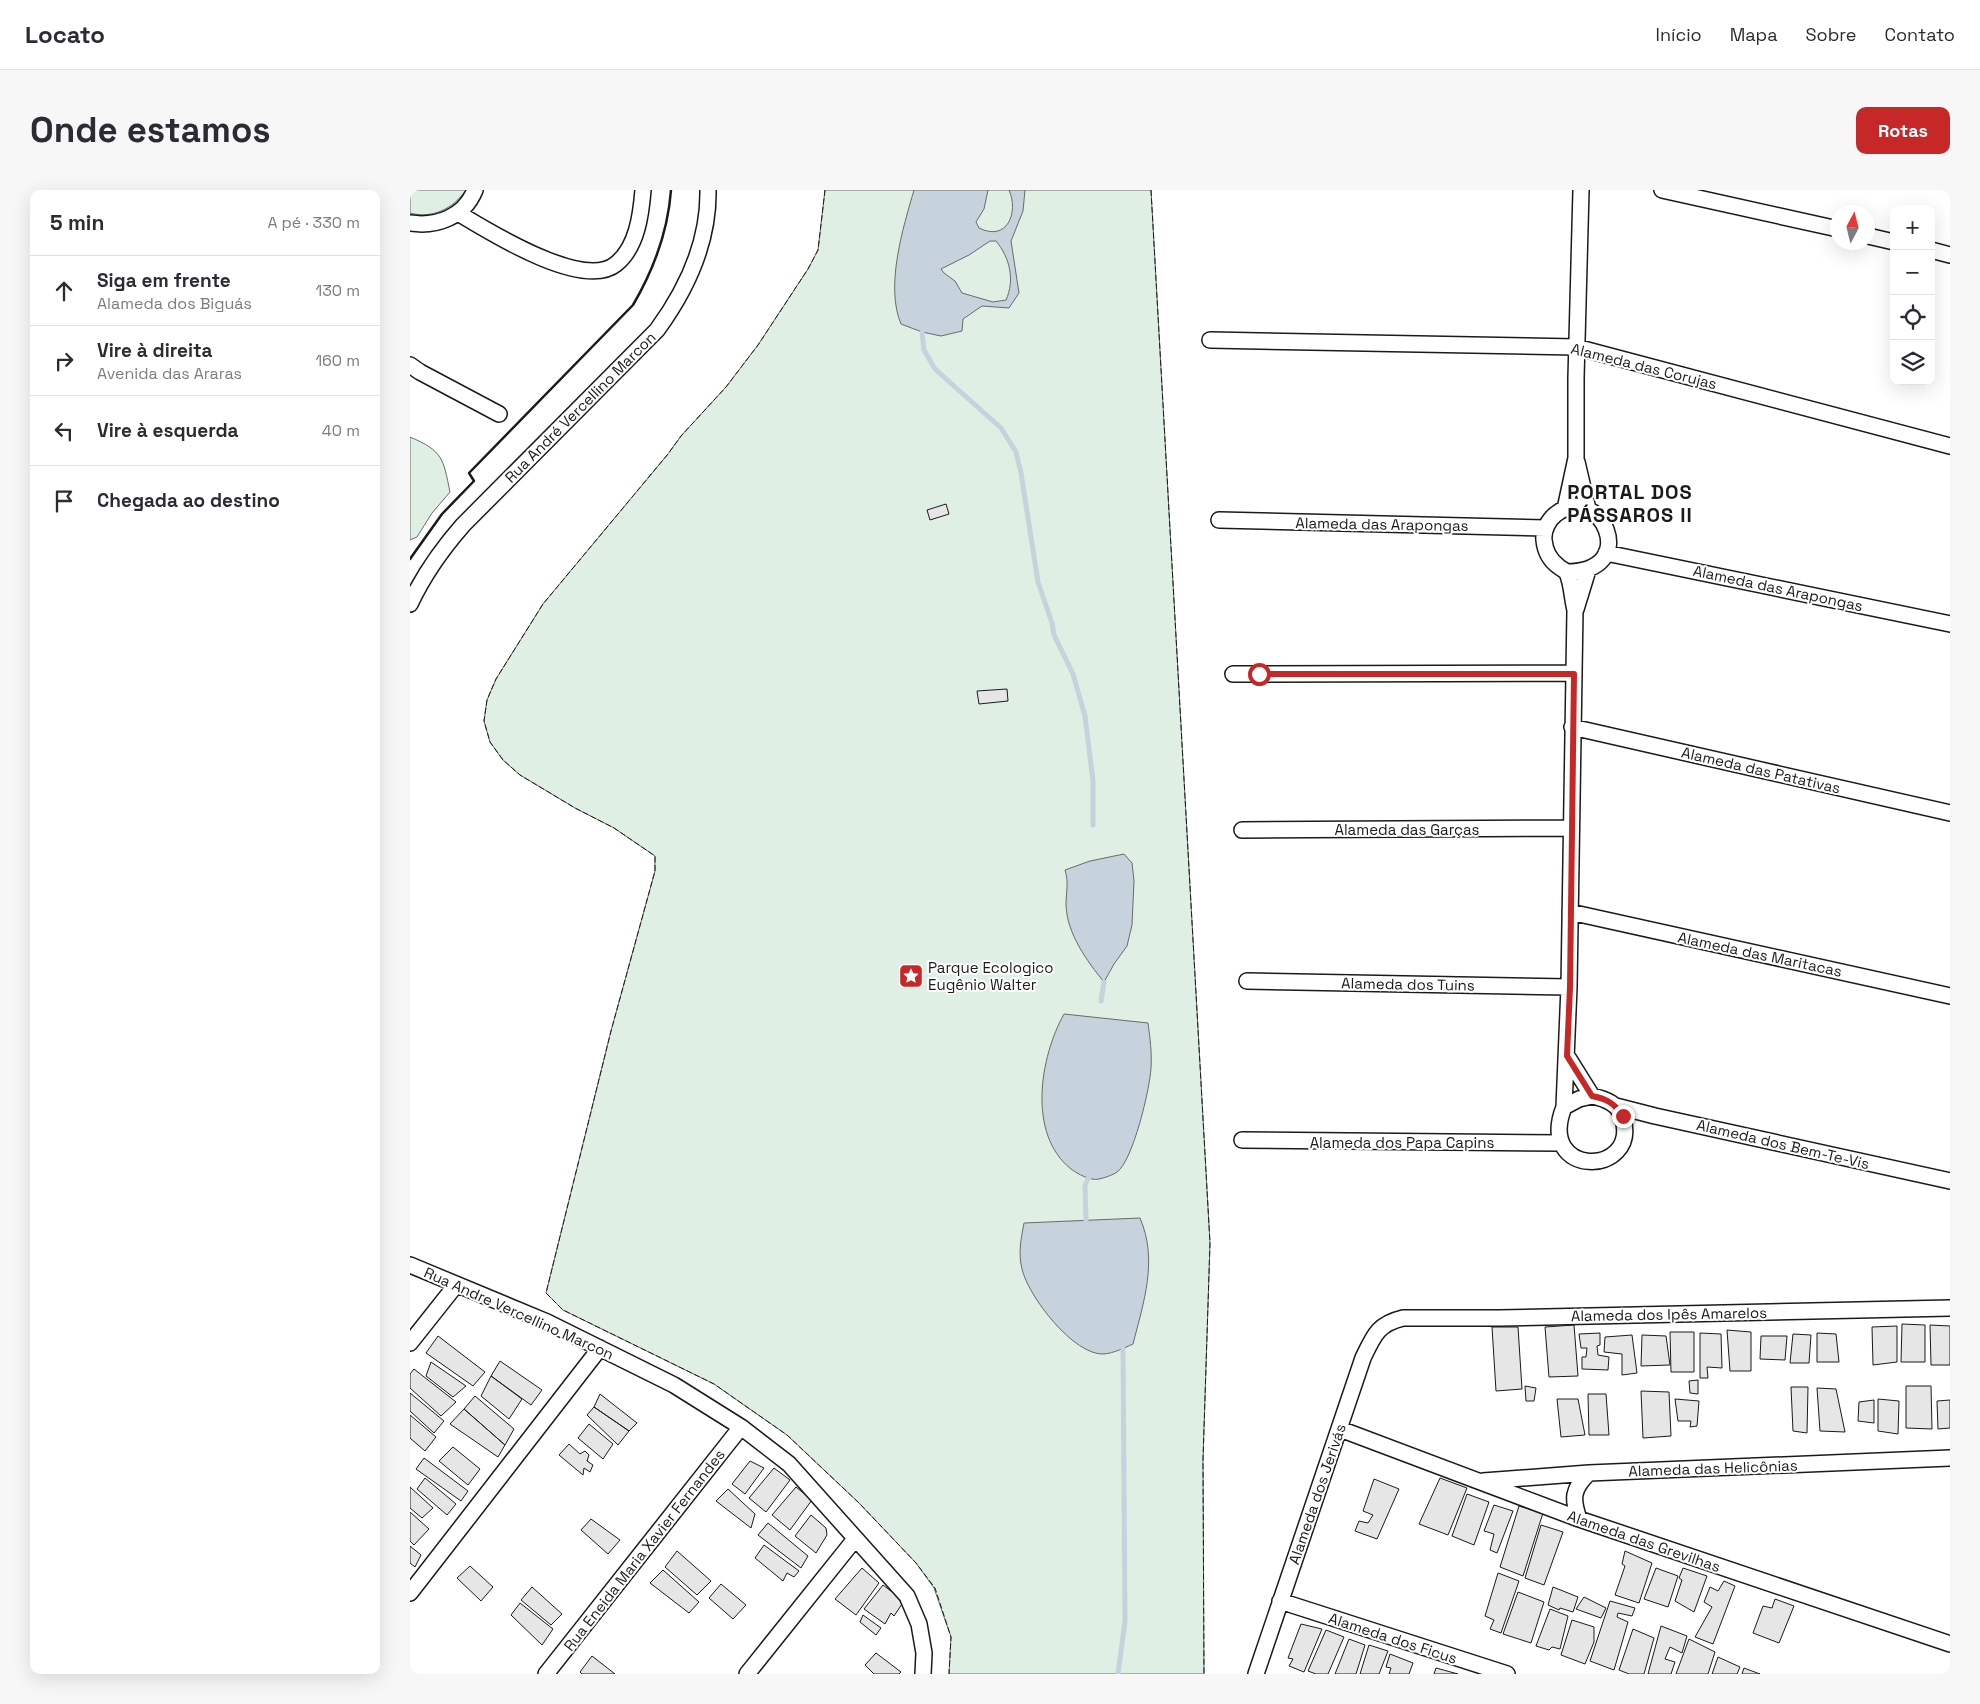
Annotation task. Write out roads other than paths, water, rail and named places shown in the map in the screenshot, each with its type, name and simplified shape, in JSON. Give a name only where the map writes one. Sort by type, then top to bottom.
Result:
[{"type":"street","points":[[410,223],[435,224],[458,213],[467,204],[474,190]]},
{"type":"street","points":[[458,213],[506,242],[555,264],[598,271],[615,265],[627,252],[640,219],[643,190]]},
{"type":"street","name":"Rua André Vercellino Marcon","points":[[410,604],[438,555],[463,524],[657,330],[675,306],[696,261],[705,231],[708,190]]},
{"type":"street","points":[[1565,509],[1576,458],[1576,346],[1581,190]]},
{"type":"street","points":[[1662,190],[1830,227]]},
{"type":"street","points":[[1875,238],[1890,241]]},
{"type":"street","points":[[1935,251],[1950,255]]},
{"type":"street","name":"Alameda das Corujas","points":[[1210,340],[1576,346],[1950,446]]},
{"type":"street","points":[[410,365],[500,414]]},
{"type":"street","points":[[1576,458],[1588,509]]},
{"type":"street","points":[[1564,1107],[1579,1098],[1592,1096],[1604,1098],[1616,1106],[1623,1116],[1626,1129],[1623,1142],[1616,1153],[1605,1160],[1592,1163],[1579,1160],[1568,1154],[1561,1142],[1558,1130],[1564,1107],[1570,987],[1575,610],[1566,572],[1550,560],[1545,550],[1544,539],[1546,528],[1557,513],[1565,509],[1577,507],[1588,509],[1599,517],[1607,527],[1609,540],[1606,552],[1599,563],[1588,570],[1566,572]]},
{"type":"street","name":"Alameda das Arapongas","points":[[1219,520],[1546,528]]},
{"type":"street","name":"Alameda das Arapongas","points":[[1606,552],[1950,624]]},
{"type":"street","points":[[1575,610],[1588,570]]},
{"type":"street","points":[[1233,674],[1574,674]]},
{"type":"street","name":"Alameda das Patativas","points":[[1572,726],[1950,813]]},
{"type":"street","name":"Alameda das Garças","points":[[1242,830],[1571,828]]},
{"type":"street","name":"Alameda das Maritacas","points":[[1570,912],[1950,996]]},
{"type":"street","name":"Alameda dos Tuins","points":[[1246,981],[1570,987]]},
{"type":"street","points":[[1567,1056],[1592,1096]]},
{"type":"street","name":"Alameda dos Bem-Te-Vis","points":[[1616,1106],[1950,1181]]},
{"type":"street","name":"Alameda dos Papa Capins","points":[[1242,1140],[1561,1142]]},
{"type":"street","name":"Rua Andre Vercellino Marcon","points":[[410,1265],[547,1322],[674,1385],[741,1427],[789,1464],[907,1596],[919,1624],[924,1653],[923,1674]]},
{"type":"street","points":[[410,1342],[456,1285]]},
{"type":"street","name":"Alameda dos Ipês Amarelos","points":[[1389,1322],[1403,1318],[1510,1318],[1950,1308]]},
{"type":"street","name":"Alameda dos Jerivás","points":[[1256,1674],[1363,1358],[1373,1337],[1389,1322]]},
{"type":"street","points":[[410,1593],[600,1348]]},
{"type":"street","name":"Rua Eneida Maria Xavier Fernandes","points":[[546,1674],[741,1427]]},
{"type":"street","name":"Alameda das Grevilhas","points":[[1340,1429],[1579,1519],[1950,1644]]},
{"type":"street","name":"Alameda das Helicônias","points":[[1476,1481],[1588,1473],[1950,1458]]},
{"type":"street","points":[[1579,1519],[1574,1503],[1575,1492],[1580,1481],[1588,1473]]},
{"type":"street","points":[[747,1674],[855,1539]]},
{"type":"street","name":"Alameda dos Ficus","points":[[1280,1601],[1507,1674]]},
{"type":"waterway","points":[[922,332],[924,350],[935,369],[1001,428],[1016,452],[1038,582],[1052,623],[1054,635],[1073,674],[1085,716],[1093,781],[1093,825]]},
{"type":"waterway","points":[[1101,1001],[1104,982]]},
{"type":"waterway","points":[[1086,1221],[1085,1185],[1089,1177]]},
{"type":"waterway","points":[[1118,1674],[1125,1621],[1123,1349]]},
{"type":"place","name":"Parque Ecologico Eugênio Walter","points":[[911,976]]},
{"type":"district","name":"PORTAL DOS PÁSSAROS II","points":[[1630,504]]}]
